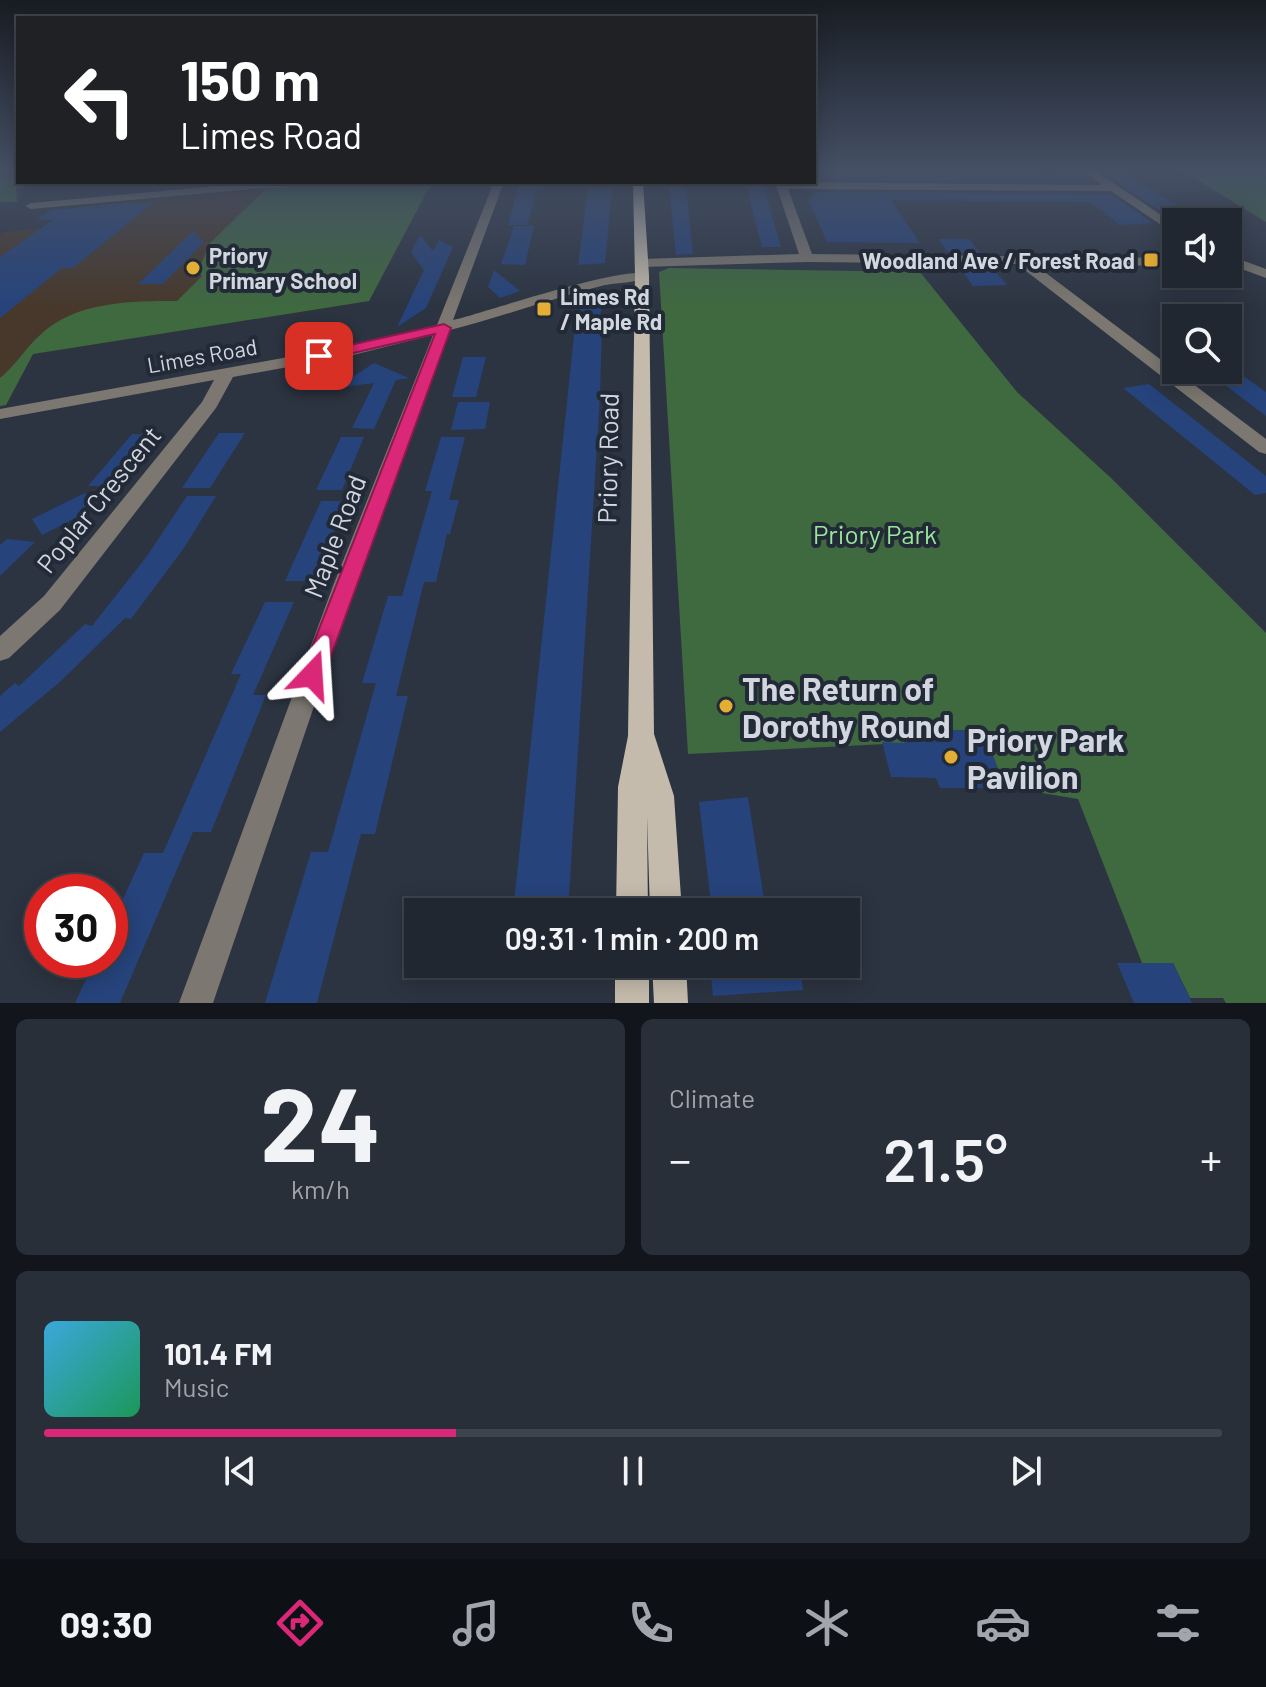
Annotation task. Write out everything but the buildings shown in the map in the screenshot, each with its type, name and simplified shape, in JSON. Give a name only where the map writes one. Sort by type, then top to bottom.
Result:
[{"type":"main road","name":"Priory Road","points":[[632,898],[632,787],[641,736],[640,215]]},
{"type":"main road","name":"Priory Road","points":[[641,736],[660,796],[665,898]]},
{"type":"main road","points":[[632,978],[632,1003]]},
{"type":"main road","points":[[670,978],[671,1003]]},
{"type":"street","name":"Maple Road","points":[[196,1003],[344,586],[487,215]]},
{"type":"street","points":[[792,215],[807,258]]},
{"type":"street","name":"Limes Road","points":[[0,414],[349,351],[501,313],[642,269],[807,258],[1162,262]]},
{"type":"street","points":[[1021,261],[1266,448]]},
{"type":"street","points":[[1242,265],[1266,274]]},
{"type":"street","name":"Poplar Crescent","points":[[0,651],[52,603],[210,404],[227,372]]},
{"type":"shaded area","name":"Priory Primary School","points":[[65,215],[415,215],[369,301],[33,354],[6,405],[0,406],[0,235],[47,228]]},
{"type":"green space","points":[[239,215],[415,215],[369,301],[33,354],[6,405],[0,406],[0,378],[53,324],[104,305],[177,301],[202,276],[198,271],[210,243]]},
{"type":"green space","points":[[1254,215],[1266,215],[1266,222]]},
{"type":"green space","name":"Priory Park","points":[[669,268],[920,272],[1017,392],[1111,478],[1266,633],[1266,1003],[1226,1003],[1223,998],[1190,998],[1173,963],[1142,963],[1078,799],[1005,787],[983,730],[902,731],[905,743],[688,754],[659,272]]},
{"type":"place","name":"Woodland Ave / Forest Road","points":[[1151,260]]},
{"type":"place","name":"Priory Primary School","points":[[193,268]]},
{"type":"place","name":"Limes Rd / Maple Rd","points":[[544,309]]},
{"type":"place","name":"The Return of Dorothy Round","points":[[726,706]]},
{"type":"place","name":"Priory Park Pavilion","points":[[951,757]]},
{"type":"route","points":[[312,675],[444,328],[319,356]]}]
